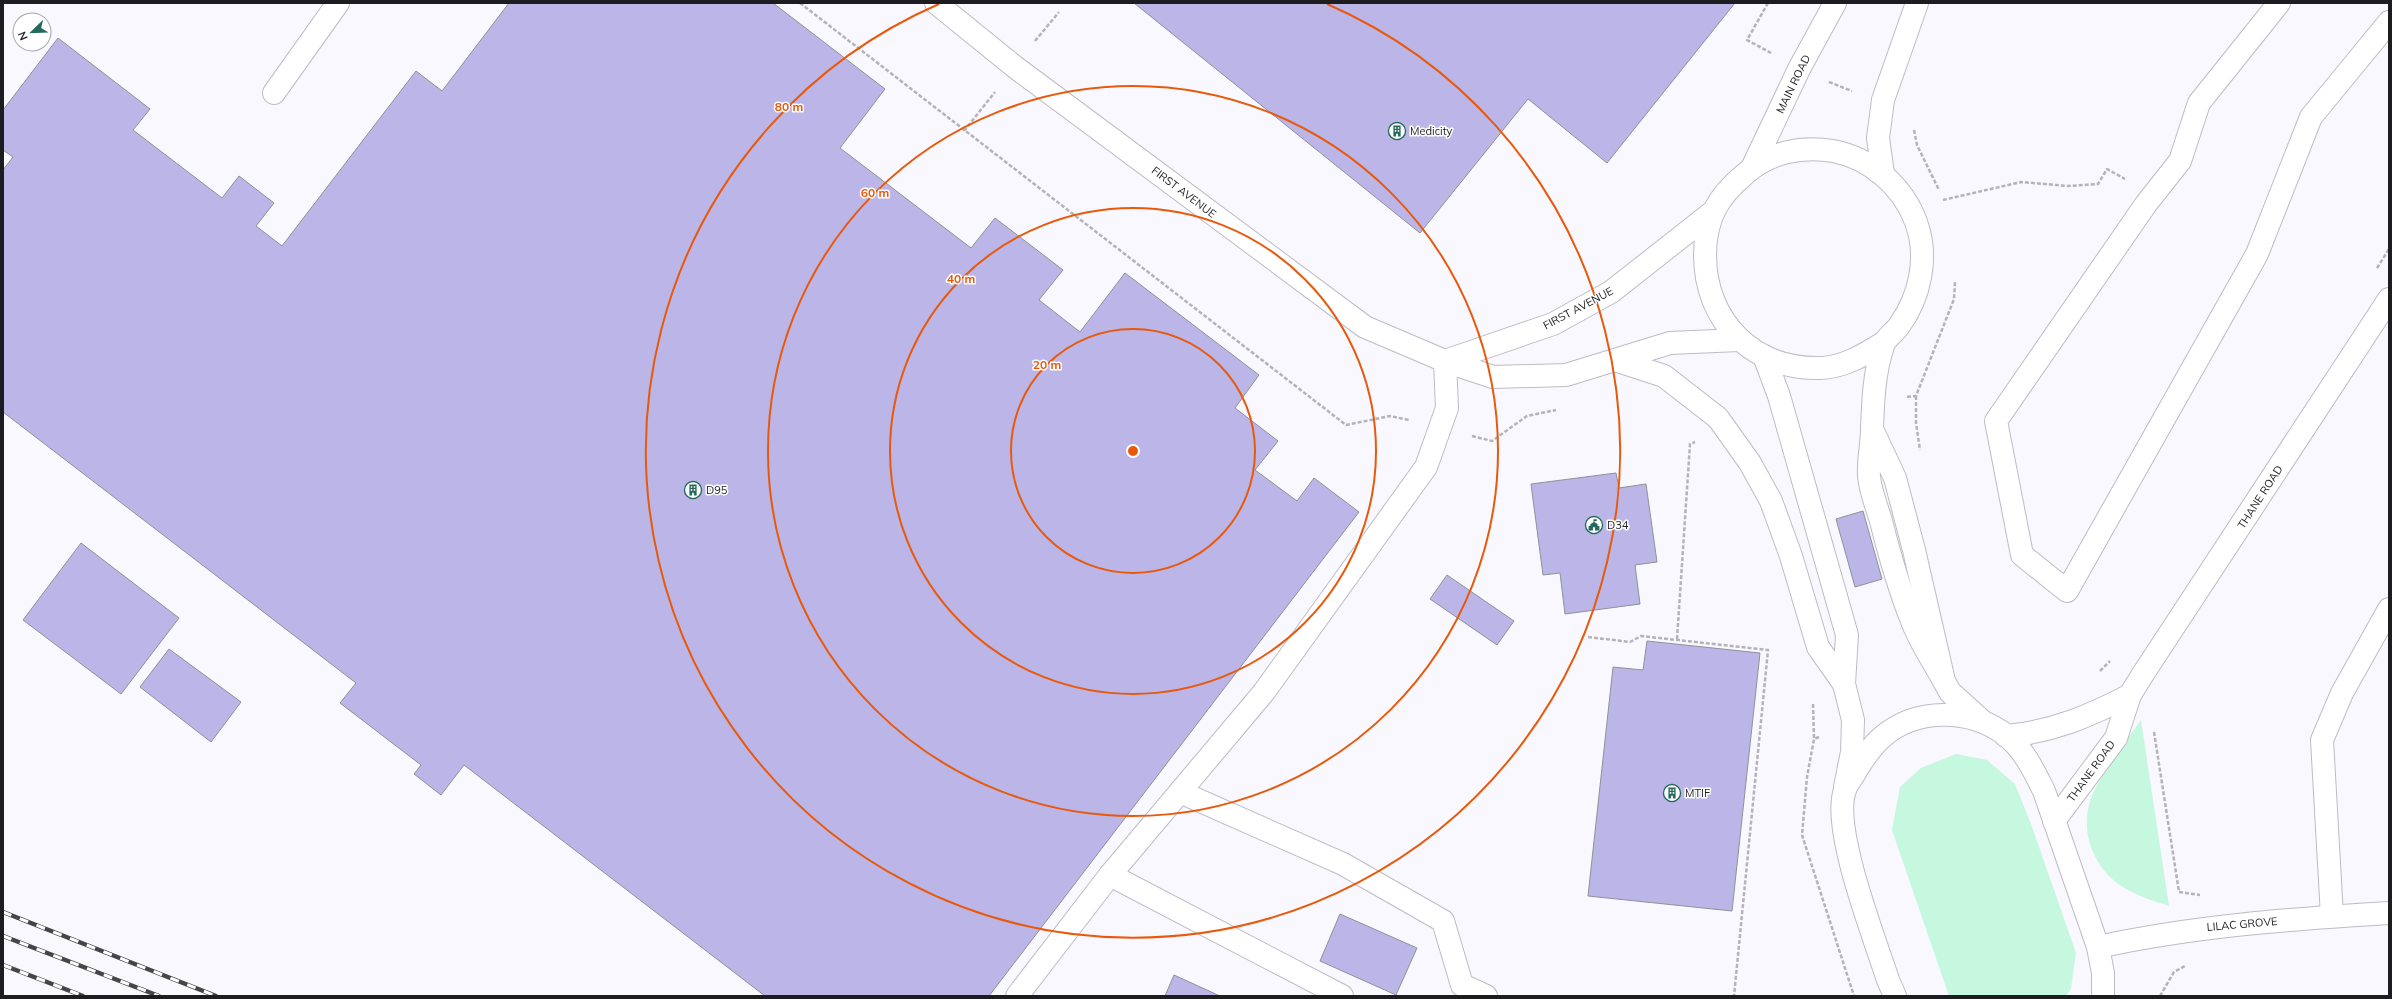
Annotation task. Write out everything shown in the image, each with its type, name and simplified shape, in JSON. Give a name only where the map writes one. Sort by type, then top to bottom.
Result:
[{"type":"street","points":[[274,93],[338,3]]},
{"type":"street","name":"FIRST AVENUE","points":[[936,3],[1015,67],[1365,327],[1445,361],[1493,377],[1566,375],[1618,361],[1670,343],[1739,340]]},
{"type":"street","name":"MAIN ROAD","points":[[1753,166],[1799,69],[1835,3]]},
{"type":"street","points":[[1883,174],[1878,138],[1883,100],[1917,3]]},
{"type":"street","points":[[2279,3],[2199,104],[2180,161],[1996,421],[2022,555],[2067,591],[2257,254],[2311,117],[2389,22]]},
{"type":"street","points":[[1815,148],[1848,154],[1883,174],[1901,192],[1916,222],[1923,253],[1917,294],[1898,327],[1883,343],[1852,361],[1822,368],[1782,364],[1764,356],[1739,340],[1716,311],[1705,277],[1705,240],[1714,211],[1728,188],[1753,166],[1782,153],[1815,148]]},
{"type":"street","name":"FIRST AVENUE","points":[[1445,361],[1553,324],[1611,292],[1714,211]]},
{"type":"street","name":"THANE ROAD","points":[[2054,821],[2116,738],[2130,695],[2389,299]]},
{"type":"street","points":[[1883,343],[1872,398],[1869,477],[1891,559],[1915,628],[1950,692],[1982,721],[2006,736],[2019,747],[2044,791],[2098,947],[2104,973],[2103,996]]},
{"type":"street","points":[[1764,356],[1779,396],[1847,635],[1844,684],[1853,720],[1852,752],[1845,790],[1843,831],[1852,868],[1888,980],[1895,996]]},
{"type":"street","points":[[1017,996],[1110,875],[1264,692],[1426,467],[1447,408],[1445,361]]},
{"type":"street","points":[[1618,361],[1664,376],[1718,418],[1741,450],[1763,482],[1771,501],[1791,556],[1818,647],[1844,684]]},
{"type":"street","points":[[2332,916],[2322,740],[2342,694],[2389,609]]},
{"type":"street","name":"THANE ROAD","points":[[2006,736],[2031,734],[2058,727],[2095,714],[2130,695]]},
{"type":"street","points":[[1845,790],[1867,753],[1881,738],[1904,725],[1932,715],[1953,714],[1982,721]]},
{"type":"street","points":[[1180,792],[1343,864],[1443,921],[1462,985],[1486,996]]},
{"type":"street","points":[[1110,875],[1342,996]]},
{"type":"street","name":"LILAC GROVE","points":[[2098,947],[2153,935],[2195,929],[2332,916],[2389,913]]},
{"type":"path","points":[[800,3],[1346,425],[1390,416],[1492,441],[1527,416],[1564,408]]},
{"type":"path","points":[[1747,40],[1768,3]]},
{"type":"path","points":[[1943,200],[2021,182],[2068,186],[2098,184],[2107,169],[2154,196]]},
{"type":"path","points":[[1677,639],[1690,444],[1701,439]]},
{"type":"path","points":[[1588,637],[1630,642],[1641,636],[1768,650],[1734,996]]},
{"type":"path","points":[[2154,729],[2179,892]]},
{"type":"path","points":[[2160,996],[2174,972]]},
{"type":"green space","points":[[2141,720],[2169,906],[2134,893],[2123,887],[2112,878],[2102,868],[2095,856],[2087,830],[2087,816],[2095,789],[2111,762]]},
{"type":"green space","points":[[1956,754],[1987,760],[2015,784],[2031,824],[2076,953],[2071,988],[2066,996],[1949,996],[1892,830],[1900,787],[1921,768]]},
{"type":"building","name":"D95","points":[[509,3],[773,3],[885,89],[840,148],[971,248],[995,218],[1063,270],[1039,300],[1080,332],[1125,273],[1259,375],[1235,408],[1278,441],[1255,470],[1297,501],[1314,478],[1359,512],[989,996],[765,996],[464,765],[441,795],[414,774],[421,765],[340,703],[356,683],[3,412],[3,170],[13,157],[3,150],[3,110],[47,52],[52,52],[52,46],[58,38],[150,109],[133,130],[222,198],[239,176],[274,203],[256,226],[282,246],[416,71],[442,91]]},
{"type":"building","name":"Medicity","points":[[1134,3],[1735,3],[1607,163],[1528,99],[1420,233]]},
{"type":"building","name":"D34","points":[[1616,473],[1619,488],[1646,484],[1657,562],[1635,565],[1640,604],[1565,614],[1560,573],[1543,575],[1531,484]]},
{"type":"building","points":[[1863,511],[1882,579],[1855,587],[1836,519]]},
{"type":"building","points":[[81,543],[179,618],[121,694],[23,620]]},
{"type":"building","points":[[1447,575],[1514,621],[1497,645],[1430,599]]},
{"type":"building","name":"MTIF","points":[[1647,641],[1760,653],[1732,911],[1588,896],[1613,667],[1643,670]]},
{"type":"building","points":[[169,649],[241,702],[211,742],[140,687]]},
{"type":"building","points":[[1340,914],[1417,948],[1396,995],[1320,961]]},
{"type":"building","points":[[1174,975],[1220,996],[1165,996]]},
{"type":"railway","points":[[3,912],[216,996]]},
{"type":"railway","points":[[3,936],[159,996]]},
{"type":"railway","points":[[3,965],[83,996]]},
{"type":"place","name":"Medicity","points":[[1397,131]]},
{"type":"place","name":"D95","points":[[693,490]]},
{"type":"place","name":"D34","points":[[1594,525]]},
{"type":"place","name":"MTIF","points":[[1672,793]]}]
